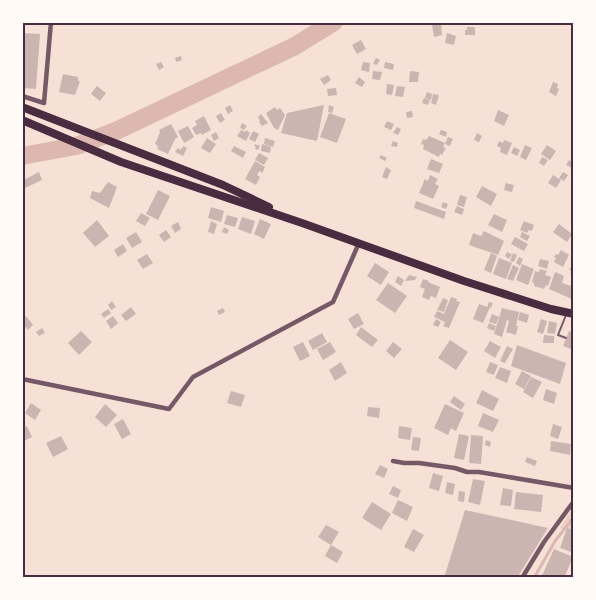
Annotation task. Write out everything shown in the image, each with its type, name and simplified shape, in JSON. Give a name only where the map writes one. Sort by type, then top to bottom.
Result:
[{"type":"highway","points":[[22,107],[223,186],[302,222]]},
{"type":"highway","points":[[22,120],[121,162],[302,222],[464,281],[570,313]]},
{"type":"street","points":[[22,96],[44,103],[51,22]]},
{"type":"street","points":[[22,379],[169,409],[193,378],[333,302],[359,243]]},
{"type":"street","points":[[393,461],[448,466],[468,472],[479,472],[574,488]]},
{"type":"street","points":[[522,578],[544,542],[574,501]]},
{"type":"lane","points":[[566,338],[558,335],[570,313]]},
{"type":"lane","points":[[570,578],[574,570]]},
{"type":"shaded area","points":[[573,508],[573,529],[559,529]]},
{"type":"building","points":[[441,23],[442,35],[434,37],[432,24]]},
{"type":"building","points":[[467,27],[475,27],[475,35],[465,35]]},
{"type":"building","points":[[22,33],[40,34],[36,89],[22,88]]},
{"type":"building","points":[[447,33],[456,36],[454,45],[445,43]]},
{"type":"building","points":[[361,40],[366,49],[357,54],[352,45]]},
{"type":"building","points":[[181,56],[182,60],[176,62],[175,58]]},
{"type":"building","points":[[376,58],[380,60],[377,65],[373,64]]},
{"type":"building","points":[[161,62],[164,67],[159,70],[156,64]]},
{"type":"building","points":[[363,62],[370,63],[369,72],[361,70]]},
{"type":"building","points":[[385,62],[394,64],[393,70],[384,68]]},
{"type":"building","points":[[373,71],[382,72],[380,80],[372,79]]},
{"type":"building","points":[[410,71],[419,72],[418,82],[409,82]]},
{"type":"building","points":[[63,74],[78,77],[78,81],[80,81],[75,95],[59,92]]},
{"type":"building","points":[[328,75],[331,80],[324,85],[320,79]]},
{"type":"building","points":[[359,77],[365,82],[362,87],[355,83]]},
{"type":"building","points":[[553,82],[558,84],[557,88],[559,89],[556,96],[549,92]]},
{"type":"building","points":[[387,84],[394,85],[392,95],[386,94]]},
{"type":"building","points":[[97,86],[106,93],[100,101],[91,94]]},
{"type":"building","points":[[397,86],[405,87],[403,97],[395,96]]},
{"type":"building","points":[[336,88],[337,95],[328,96],[327,89]]},
{"type":"building","points":[[427,92],[432,94],[431,100],[425,98]]},
{"type":"building","points":[[433,94],[439,95],[436,105],[431,103]]},
{"type":"building","points":[[424,98],[430,100],[428,105],[422,103]]},
{"type":"building","points":[[230,105],[233,111],[228,114],[225,108]]},
{"type":"building","points":[[324,105],[317,141],[281,133],[287,113]]},
{"type":"building","points":[[329,105],[334,107],[332,113],[328,112]]},
{"type":"building","points":[[275,107],[277,110],[280,108],[285,115],[278,130],[274,128],[266,113]]},
{"type":"building","points":[[498,110],[509,115],[504,126],[494,121]]},
{"type":"building","points":[[412,111],[413,117],[407,118],[406,112]]},
{"type":"building","points":[[221,113],[225,120],[220,123],[216,116]]},
{"type":"building","points":[[329,113],[346,119],[337,143],[320,137]]},
{"type":"building","points":[[261,114],[268,123],[262,126],[258,117]]},
{"type":"building","points":[[204,116],[211,130],[202,135],[201,133],[196,135],[192,128],[197,125],[195,121]]},
{"type":"building","points":[[387,121],[394,124],[391,130],[384,127]]},
{"type":"building","points":[[242,123],[247,126],[244,130],[240,128]]},
{"type":"building","points":[[171,124],[178,137],[175,139],[168,154],[157,149],[158,146],[155,144],[160,132],[159,130]]},
{"type":"building","points":[[188,126],[194,137],[184,143],[178,131]]},
{"type":"building","points":[[397,127],[401,129],[398,135],[393,133]]},
{"type":"building","points":[[241,130],[245,132],[246,130],[250,133],[246,141],[237,136]]},
{"type":"building","points":[[441,130],[447,132],[446,137],[439,134]]},
{"type":"building","points":[[253,131],[259,134],[255,142],[249,139]]},
{"type":"building","points":[[216,132],[219,138],[214,141],[211,135]]},
{"type":"building","points":[[477,133],[482,136],[479,142],[474,140]]},
{"type":"building","points":[[429,136],[445,143],[443,147],[446,148],[439,157],[423,149],[424,145],[421,144],[423,139],[426,140]]},
{"type":"building","points":[[448,137],[453,139],[450,146],[445,144]]},
{"type":"building","points":[[207,138],[216,144],[210,153],[201,148]]},
{"type":"building","points":[[265,138],[275,141],[273,147],[264,144]]},
{"type":"building","points":[[504,140],[512,143],[507,155],[500,152],[501,148],[497,146],[499,141],[503,143]]},
{"type":"building","points":[[393,141],[398,143],[397,147],[391,146]]},
{"type":"building","points":[[255,144],[260,146],[258,150],[255,149]]},
{"type":"building","points":[[262,144],[271,147],[270,153],[261,151]]},
{"type":"building","points":[[525,145],[532,148],[526,160],[520,157]]},
{"type":"building","points":[[547,145],[556,151],[550,160],[541,154]]},
{"type":"building","points":[[183,146],[187,148],[183,156],[175,152],[178,148],[181,150]]},
{"type":"building","points":[[234,146],[246,152],[243,158],[231,151]]},
{"type":"building","points":[[514,147],[520,150],[517,156],[511,153]]},
{"type":"building","points":[[259,153],[268,158],[264,165],[255,160]]},
{"type":"building","points":[[381,155],[387,158],[385,161],[379,158]]},
{"type":"building","points":[[542,157],[548,160],[544,166],[539,163]]},
{"type":"building","points":[[431,159],[443,164],[439,173],[427,169]]},
{"type":"building","points":[[569,160],[574,163],[574,169],[566,165]]},
{"type":"building","points":[[255,161],[265,167],[262,173],[259,171],[257,175],[260,177],[256,185],[245,179]]},
{"type":"building","points":[[386,167],[391,170],[387,179],[382,177]]},
{"type":"building","points":[[39,172],[42,180],[23,189],[22,181]]},
{"type":"building","points":[[563,172],[568,175],[564,181],[559,178]]},
{"type":"building","points":[[430,175],[438,179],[435,184],[439,186],[433,199],[419,193],[425,179],[428,181]]},
{"type":"building","points":[[553,175],[561,180],[556,188],[548,183]]},
{"type":"building","points":[[108,182],[117,187],[109,208],[90,198],[92,191],[100,193]]},
{"type":"building","points":[[506,183],[514,185],[512,192],[504,190]]},
{"type":"building","points":[[482,186],[497,194],[491,206],[476,197]]},
{"type":"building","points":[[158,190],[170,196],[158,220],[146,214]]},
{"type":"building","points":[[460,195],[467,197],[464,207],[457,205]]},
{"type":"building","points":[[416,201],[446,212],[444,219],[414,208]]},
{"type":"building","points":[[443,202],[448,204],[446,209],[441,207]]},
{"type":"building","points":[[457,206],[464,209],[462,215],[454,212]]},
{"type":"building","points":[[211,207],[224,211],[221,222],[208,218]]},
{"type":"building","points":[[141,213],[150,218],[145,226],[136,221]]},
{"type":"building","points":[[494,214],[507,220],[502,232],[488,225]]},
{"type":"building","points":[[227,215],[238,218],[235,227],[224,224]]},
{"type":"building","points":[[242,217],[255,221],[251,234],[238,229]]},
{"type":"building","points":[[260,219],[271,224],[264,239],[254,234]]},
{"type":"building","points":[[97,220],[109,236],[95,247],[83,233]]},
{"type":"building","points":[[211,221],[217,224],[214,234],[208,232]]},
{"type":"building","points":[[524,221],[534,225],[532,231],[529,230],[527,233],[520,230]]},
{"type":"building","points":[[178,222],[181,229],[175,233],[171,226]]},
{"type":"building","points":[[559,224],[572,234],[567,242],[553,232]]},
{"type":"building","points":[[224,227],[229,230],[227,234],[222,232]]},
{"type":"building","points":[[166,230],[171,237],[164,242],[159,235]]},
{"type":"building","points":[[484,231],[504,241],[498,255],[469,245],[473,233],[481,236]]},
{"type":"building","points":[[136,232],[142,242],[132,248],[126,238]]},
{"type":"building","points":[[522,232],[530,236],[527,241],[520,237]]},
{"type":"building","points":[[515,237],[528,244],[524,251],[511,244]]},
{"type":"building","points":[[123,244],[127,251],[118,257],[114,250]]},
{"type":"building","points":[[561,250],[569,255],[563,267],[554,262],[556,258],[554,257]]},
{"type":"building","points":[[507,252],[512,254],[509,259],[505,256]]},
{"type":"building","points":[[491,253],[497,256],[491,273],[484,270]]},
{"type":"building","points":[[513,253],[517,255],[514,262],[510,261]]},
{"type":"building","points":[[147,254],[153,263],[143,269],[137,260]]},
{"type":"building","points":[[519,257],[523,259],[520,266],[516,263]]},
{"type":"building","points":[[499,258],[512,263],[506,279],[493,274]]},
{"type":"building","points":[[540,259],[549,261],[547,269],[538,266]]},
{"type":"building","points":[[574,262],[574,276],[570,274],[572,271],[569,270]]},
{"type":"building","points":[[375,263],[389,272],[381,285],[367,276]]},
{"type":"building","points":[[522,264],[534,269],[528,285],[516,280]]},
{"type":"building","points":[[513,265],[519,268],[513,281],[507,279]]},
{"type":"building","points":[[540,269],[547,271],[545,275],[551,277],[548,286],[546,285],[544,289],[534,286],[532,282],[535,271],[539,272]]},
{"type":"building","points":[[555,272],[564,276],[562,283],[574,287],[574,300],[549,289]]},
{"type":"building","points":[[409,275],[417,277],[415,280],[405,281]]},
{"type":"building","points":[[398,276],[404,280],[401,286],[395,282]]},
{"type":"building","points":[[423,279],[440,287],[436,298],[431,296],[429,300],[422,297],[425,289],[420,287]]},
{"type":"building","points":[[388,283],[407,296],[395,313],[376,300]]},
{"type":"building","points":[[451,297],[460,302],[449,328],[443,326],[445,322],[434,317],[437,311],[444,314]]},
{"type":"building","points":[[443,298],[448,300],[444,312],[437,310]]},
{"type":"building","points":[[112,301],[116,307],[111,310],[108,305]]},
{"type":"building","points":[[489,302],[493,303],[483,323],[473,319],[479,304],[487,307]]},
{"type":"building","points":[[131,307],[136,314],[126,321],[121,315]]},
{"type":"building","points":[[223,308],[225,312],[219,315],[217,311]]},
{"type":"building","points":[[502,308],[519,312],[516,335],[506,332],[509,321],[507,320],[502,337],[494,334]]},
{"type":"building","points":[[108,309],[111,313],[104,318],[101,314]]},
{"type":"building","points":[[520,312],[529,315],[527,323],[518,320]]},
{"type":"building","points":[[358,313],[364,324],[354,329],[348,319]]},
{"type":"building","points":[[492,314],[499,317],[496,324],[489,322]]},
{"type":"building","points":[[26,316],[33,325],[28,330],[22,323],[22,319]]},
{"type":"building","points":[[113,316],[118,323],[111,329],[106,321]]},
{"type":"building","points":[[436,319],[441,322],[438,327],[433,325]]},
{"type":"building","points":[[541,319],[547,321],[543,334],[537,332]]},
{"type":"building","points":[[549,321],[557,323],[555,334],[547,333]]},
{"type":"building","points":[[489,323],[496,326],[494,331],[487,328]]},
{"type":"building","points":[[361,327],[378,340],[372,347],[356,335]]},
{"type":"building","points":[[42,328],[45,333],[39,336],[36,332]]},
{"type":"building","points":[[81,331],[92,342],[79,355],[68,343]]},
{"type":"building","points":[[569,331],[574,333],[574,350],[563,346]]},
{"type":"building","points":[[322,333],[327,342],[313,350],[308,341]]},
{"type":"building","points":[[544,335],[554,336],[554,343],[543,343]]},
{"type":"building","points":[[450,340],[468,352],[456,370],[438,358]]},
{"type":"building","points":[[490,341],[501,347],[495,358],[484,351]]},
{"type":"building","points":[[303,342],[310,356],[300,361],[293,347]]},
{"type":"building","points":[[330,342],[336,352],[323,360],[317,349]]},
{"type":"building","points":[[393,342],[402,349],[394,358],[386,351]]},
{"type":"building","points":[[517,345],[566,363],[560,384],[511,366]]},
{"type":"building","points":[[507,346],[513,349],[505,363],[500,361]]},
{"type":"building","points":[[341,362],[347,373],[335,381],[329,370]]},
{"type":"building","points":[[490,362],[498,365],[494,375],[486,372]]},
{"type":"building","points":[[500,367],[511,371],[507,383],[495,378]]},
{"type":"building","points":[[522,371],[531,376],[524,389],[515,384]]},
{"type":"building","points":[[531,377],[542,382],[533,398],[523,392]]},
{"type":"building","points":[[546,389],[557,393],[554,404],[543,400]]},
{"type":"building","points":[[482,390],[499,399],[493,411],[476,403]]},
{"type":"building","points":[[231,391],[245,395],[241,407],[227,403]]},
{"type":"building","points":[[454,396],[465,404],[461,410],[450,402]]},
{"type":"building","points":[[31,403],[41,410],[35,420],[25,413]]},
{"type":"building","points":[[105,404],[117,415],[106,427],[95,417]]},
{"type":"building","points":[[445,404],[464,413],[456,431],[451,428],[448,435],[434,428]]},
{"type":"building","points":[[368,407],[380,408],[379,418],[367,416]]},
{"type":"building","points":[[483,413],[499,420],[493,432],[478,426]]},
{"type":"building","points":[[123,419],[131,434],[122,439],[114,424]]},
{"type":"building","points":[[553,424],[562,427],[558,439],[550,436]]},
{"type":"building","points":[[27,426],[32,437],[22,442],[22,428]]},
{"type":"building","points":[[399,426],[412,428],[410,440],[398,438]]},
{"type":"building","points":[[459,434],[469,436],[464,460],[454,458]]},
{"type":"building","points":[[471,435],[483,436],[481,464],[469,463]]},
{"type":"building","points":[[61,436],[68,449],[53,457],[46,443]]},
{"type":"building","points":[[413,437],[421,438],[419,451],[411,450]]},
{"type":"building","points":[[486,440],[491,442],[490,447],[485,445]]},
{"type":"building","points":[[551,441],[571,444],[570,455],[550,451]]},
{"type":"building","points":[[527,457],[537,461],[535,466],[525,462]]},
{"type":"building","points":[[380,465],[388,469],[384,478],[375,474]]},
{"type":"building","points":[[433,473],[443,476],[439,491],[429,488]]},
{"type":"building","points":[[473,479],[485,481],[480,505],[468,502]]},
{"type":"building","points":[[447,482],[455,484],[453,495],[445,493]]},
{"type":"building","points":[[393,486],[401,490],[398,498],[389,494]]},
{"type":"building","points":[[503,488],[513,490],[511,506],[500,505]]},
{"type":"building","points":[[459,491],[465,492],[464,502],[458,501]]},
{"type":"building","points":[[516,492],[543,495],[541,512],[514,509]]},
{"type":"building","points":[[398,500],[413,507],[407,521],[392,513]]},
{"type":"building","points":[[372,502],[391,514],[381,530],[362,518]]},
{"type":"building","points":[[465,510],[548,528],[517,578],[444,578]]},
{"type":"building","points":[[326,525],[339,532],[331,545],[318,537]]},
{"type":"building","points":[[567,528],[574,530],[574,546],[571,552],[560,548]]},
{"type":"building","points":[[413,529],[424,535],[414,552],[404,547]]},
{"type":"building","points":[[331,545],[343,552],[337,563],[325,556]]},
{"type":"building","points":[[554,549],[573,557],[564,578],[541,578]]},
{"type":"waterway","points":[[22,156],[76,146],[116,131],[295,46],[334,22]]},
{"type":"waterway","points":[[534,578],[555,541],[574,517]]}]
